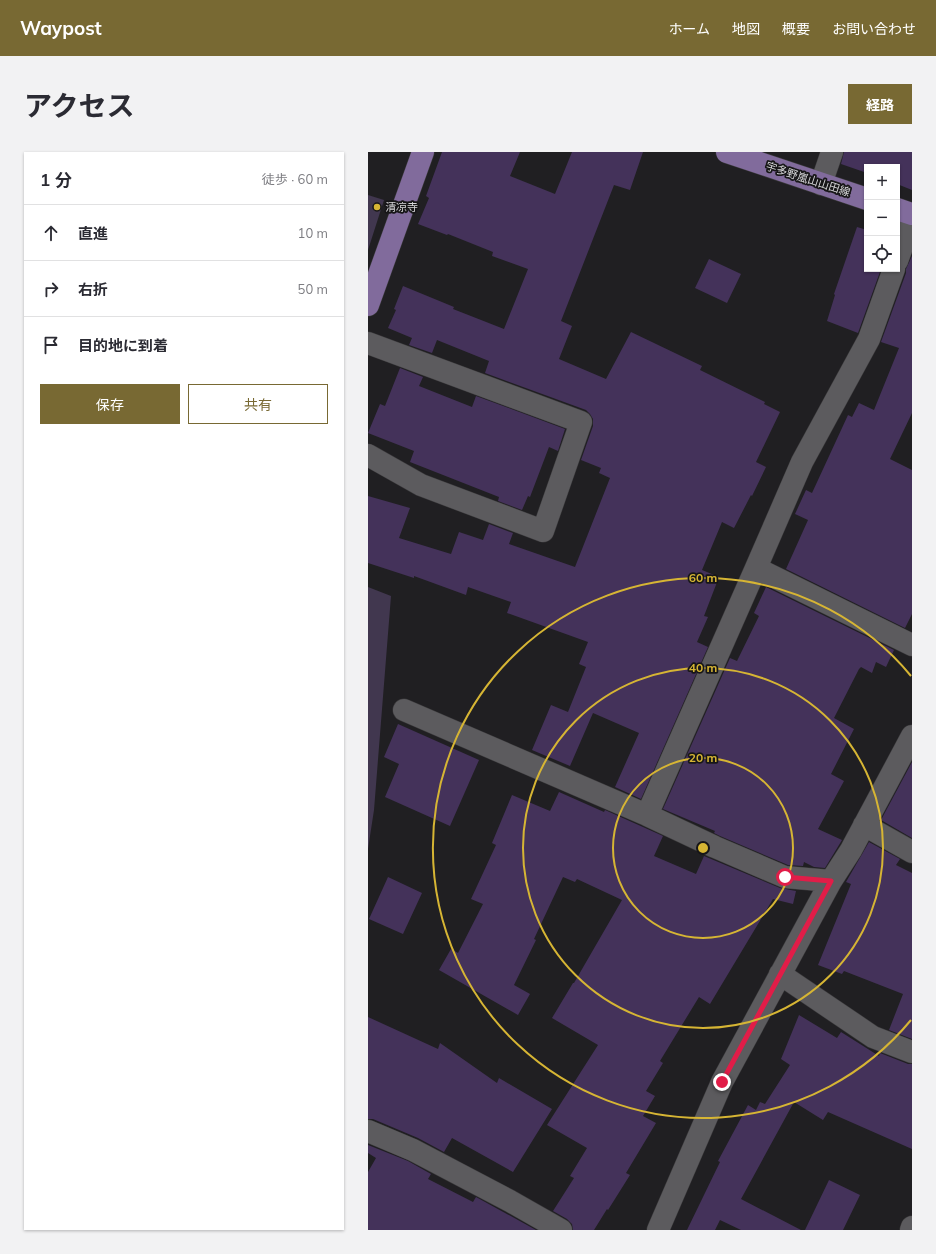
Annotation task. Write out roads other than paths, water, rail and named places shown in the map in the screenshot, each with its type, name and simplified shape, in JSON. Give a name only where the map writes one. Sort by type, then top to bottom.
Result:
[{"type":"main road","points":[[368,305],[423,152]]},
{"type":"main road","name":"宇多野嵐山山田線","points":[[727,152],[864,198]]},
{"type":"main road","points":[[900,210],[912,214]]},
{"type":"street","points":[[821,184],[832,152]]},
{"type":"street","points":[[900,253],[912,220]]},
{"type":"street","points":[[647,815],[802,462],[869,339],[893,272]]},
{"type":"street","points":[[368,343],[581,422],[543,531],[421,485],[368,455]]},
{"type":"street","points":[[756,568],[912,645]]},
{"type":"street","points":[[404,710],[647,815],[715,847],[785,877],[831,881]]},
{"type":"street","points":[[658,1230],[722,1082],[831,881],[851,850],[912,736]]},
{"type":"street","points":[[864,825],[912,852]]},
{"type":"street","points":[[780,974],[873,1036],[912,1052]]},
{"type":"street","points":[[370,1137],[420,1154],[510,1201],[561,1230]]},
{"type":"place","name":"清凉寺","points":[[377,207]]}]
